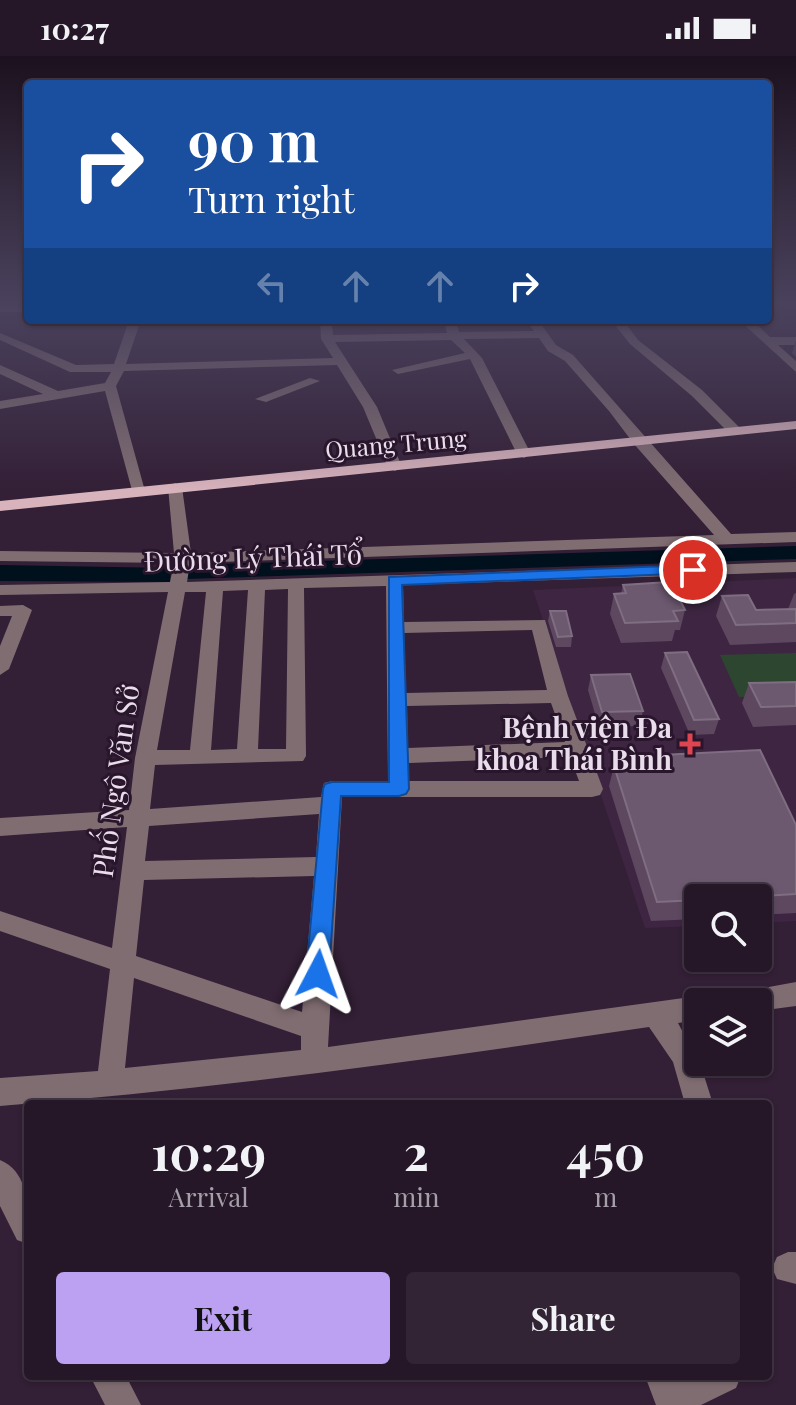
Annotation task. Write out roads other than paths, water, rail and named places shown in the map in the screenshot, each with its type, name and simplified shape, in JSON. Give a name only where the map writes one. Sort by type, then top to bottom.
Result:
[{"type":"main road","name":"Quang Trung","points":[[0,506],[796,425]]},
{"type":"street","points":[[67,366],[110,386]]},
{"type":"street","points":[[74,369],[185,366]]},
{"type":"street","points":[[280,366],[283,391]]},
{"type":"street","points":[[344,366],[370,407],[395,467]]},
{"type":"street","points":[[398,370],[419,366]]},
{"type":"street","points":[[480,366],[524,454]]},
{"type":"street","points":[[576,366],[727,540]]},
{"type":"street","points":[[664,366],[697,393],[735,431]]},
{"type":"street","points":[[119,368],[110,386],[138,491]]},
{"type":"street","points":[[0,369],[54,394]]},
{"type":"street","points":[[261,399],[314,381]]},
{"type":"street","points":[[0,405],[110,386]]},
{"type":"street","points":[[0,396],[20,401]]},
{"type":"street","name":"Phố Ngô Văn Sở","points":[[110,1085],[145,758],[180,572],[175,487]]},
{"type":"street","points":[[0,556],[180,572],[796,537]]},
{"type":"street","name":"Đường Lý Thái Tổ","points":[[0,590],[180,572],[215,586],[796,567]]},
{"type":"street","points":[[394,580],[399,789]]},
{"type":"street","points":[[145,758],[296,756],[296,583]]},
{"type":"street","points":[[247,756],[257,585]]},
{"type":"street","points":[[200,757],[215,586]]},
{"type":"street","points":[[0,611],[23,610],[0,669]]},
{"type":"street","points":[[315,1062],[314,1028],[332,789],[592,789],[558,696],[539,624],[395,628]]},
{"type":"street","points":[[397,700],[558,696]]},
{"type":"street","points":[[398,756],[577,749]]},
{"type":"street","points":[[0,827],[330,805]]},
{"type":"street","points":[[133,871],[326,866]]},
{"type":"street","points":[[0,921],[314,1028]]},
{"type":"street","points":[[772,997],[796,994]]},
{"type":"street","points":[[0,1092],[110,1085],[315,1062],[684,1010]]},
{"type":"street","points":[[654,1014],[678,1041],[691,1071],[698,1100]]},
{"type":"street","points":[[0,1175],[24,1221]]},
{"type":"street","points":[[109,1380],[124,1405]]},
{"type":"street","points":[[669,1394],[712,1380]]},
{"type":"water","points":[[796,546],[796,559],[186,579],[186,565]]},
{"type":"water","points":[[0,565],[171,568],[170,582],[0,581]]},
{"type":"place","name":"Bệnh viện Đa khoa Thái Bình","points":[[690,744]]}]
